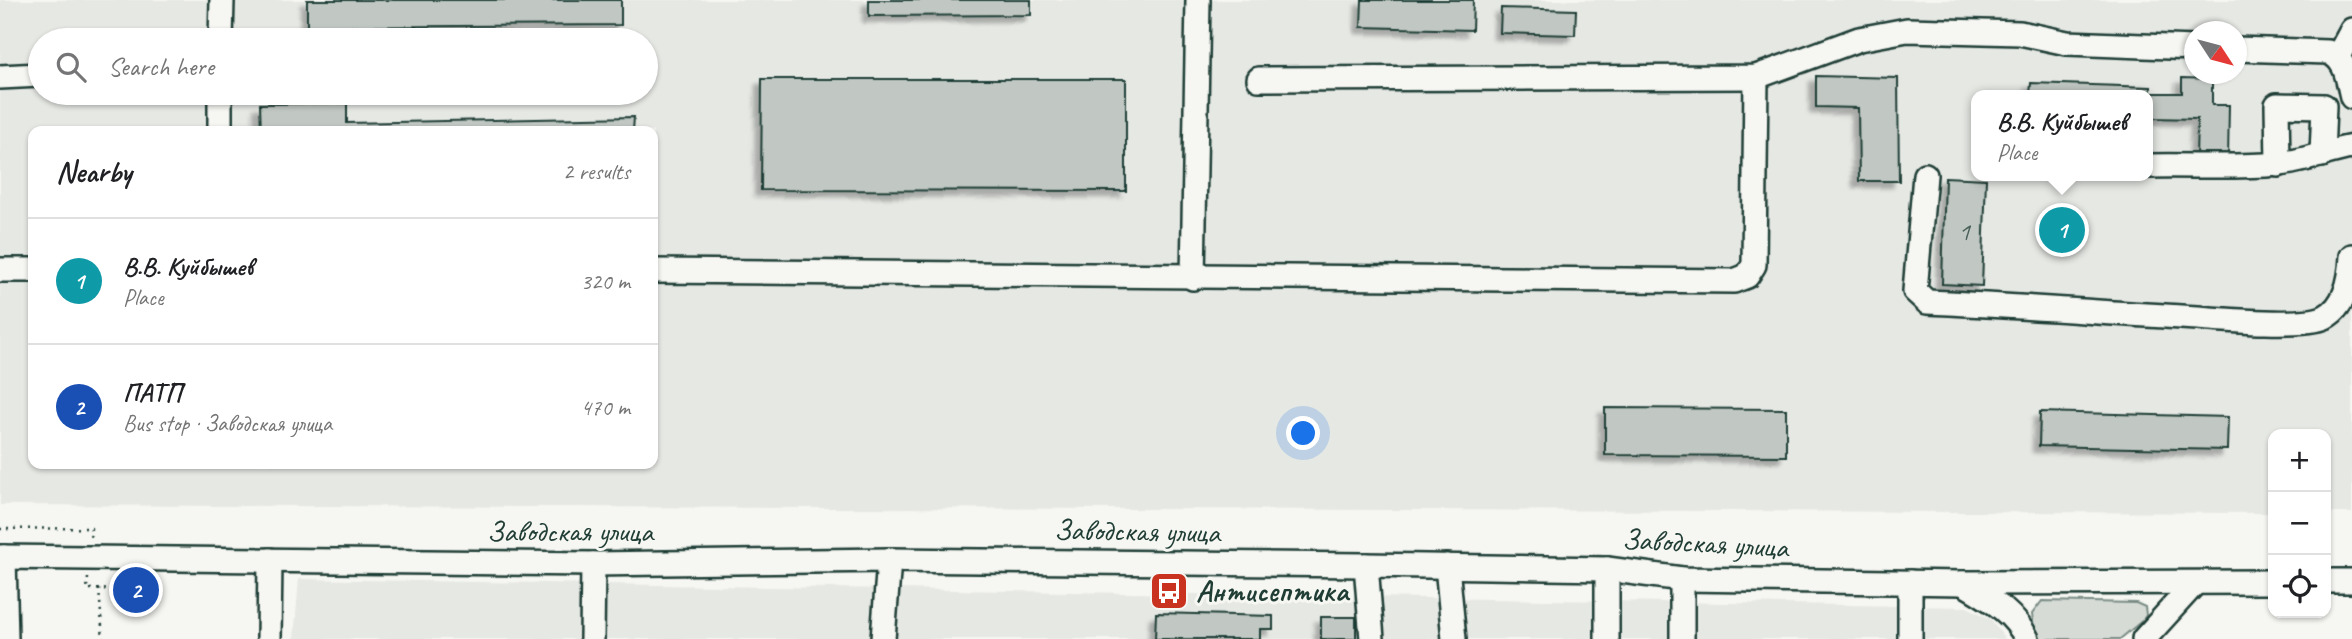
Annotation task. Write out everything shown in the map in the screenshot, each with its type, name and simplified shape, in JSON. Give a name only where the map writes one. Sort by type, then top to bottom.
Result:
[{"type":"street","points":[[221,28],[222,0]]},
{"type":"street","points":[[1193,278],[1198,0]]},
{"type":"street","points":[[1259,79],[1756,77],[1859,39],[1907,30],[2020,33],[2067,43],[2184,48]]},
{"type":"street","points":[[2338,56],[2352,30]]},
{"type":"street","points":[[2247,49],[2328,52],[2338,56],[2343,63],[2352,97]]},
{"type":"street","points":[[0,77],[28,76]]},
{"type":"street","points":[[658,271],[1734,281],[1747,276],[1754,265],[1756,77]]},
{"type":"street","points":[[220,105],[220,126]]},
{"type":"street","points":[[2278,164],[2277,105],[2325,106],[2322,155]]},
{"type":"street","points":[[2153,166],[2278,164],[2352,147]]},
{"type":"street","points":[[1925,175],[1915,291],[1927,302],[2242,321],[2309,321],[2325,317],[2336,306],[2346,291],[2352,257]]},
{"type":"street","points":[[0,270],[28,270]]},
{"type":"street","points":[[2,557],[6,639]]},
{"type":"street","name":"Заводская улица","points":[[2,557],[593,564],[889,560],[1366,565],[1607,569],[1682,579],[1964,583],[2268,582]]},
{"type":"street","points":[[269,639],[270,560]]},
{"type":"street","points":[[883,639],[889,560]]},
{"type":"street","points":[[592,639],[593,564]]},
{"type":"street","points":[[1366,565],[1372,639]]},
{"type":"street","points":[[1447,566],[1454,639]]},
{"type":"street","points":[[1607,569],[1607,639]]},
{"type":"street","points":[[1682,579],[1682,639]]},
{"type":"street","points":[[2331,581],[2352,581]]},
{"type":"street","points":[[1910,582],[1910,639]]},
{"type":"street","points":[[1964,583],[1993,601],[2019,623],[2027,639]]},
{"type":"street","points":[[2144,639],[2195,583]]},
{"type":"path","points":[[99,589],[103,639]]},
{"type":"shaded area","points":[[0,0],[2352,0],[2352,513],[2331,513],[2331,429],[2268,429],[2268,513],[0,505]]},
{"type":"shaded area","points":[[299,579],[1967,607],[1991,619],[2005,639],[294,639]]},
{"type":"shaded area","points":[[2042,601],[2136,603],[2145,607],[2146,615],[2120,639],[2039,639],[2034,630],[2032,614]]},
{"type":"building","points":[[307,0],[621,0],[621,25],[307,27]]},
{"type":"building","points":[[869,0],[1031,0],[1031,15],[869,16]]},
{"type":"building","points":[[1362,0],[1473,0],[1472,30],[1361,27]]},
{"type":"building","points":[[1501,8],[1576,10],[1575,35],[1500,33]]},
{"type":"building","points":[[1816,76],[1898,78],[1899,181],[1859,181],[1858,108],[1816,107]]},
{"type":"building","points":[[2182,78],[2184,84],[2212,84],[2212,105],[2229,105],[2228,160],[2196,159],[2197,119],[2153,118],[2153,93],[2182,93]]},
{"type":"building","points":[[762,79],[1126,79],[1126,191],[761,190]]},
{"type":"building","points":[[2031,83],[2151,87],[2151,90],[2030,90]]},
{"type":"building","points":[[260,105],[347,105],[347,123],[634,117],[633,126],[261,126]]},
{"type":"building","points":[[1945,177],[1986,181],[1982,286],[1942,284]]},
{"type":"building","points":[[1605,408],[1786,409],[1786,456],[1605,455]]},
{"type":"building","points":[[2040,412],[2228,417],[2227,450],[2039,446]]},
{"type":"building","points":[[1156,613],[1273,616],[1273,629],[1260,629],[1260,639],[1155,639]]},
{"type":"building","points":[[1321,617],[1356,617],[1356,639],[1321,639]]},
{"type":"place","name":"В.В. Куйбышев","points":[[2062,230]]},
{"type":"place","name":"ПАТП","points":[[136,590]]},
{"type":"place","name":"Антисептика","points":[[1169,591]]}]
